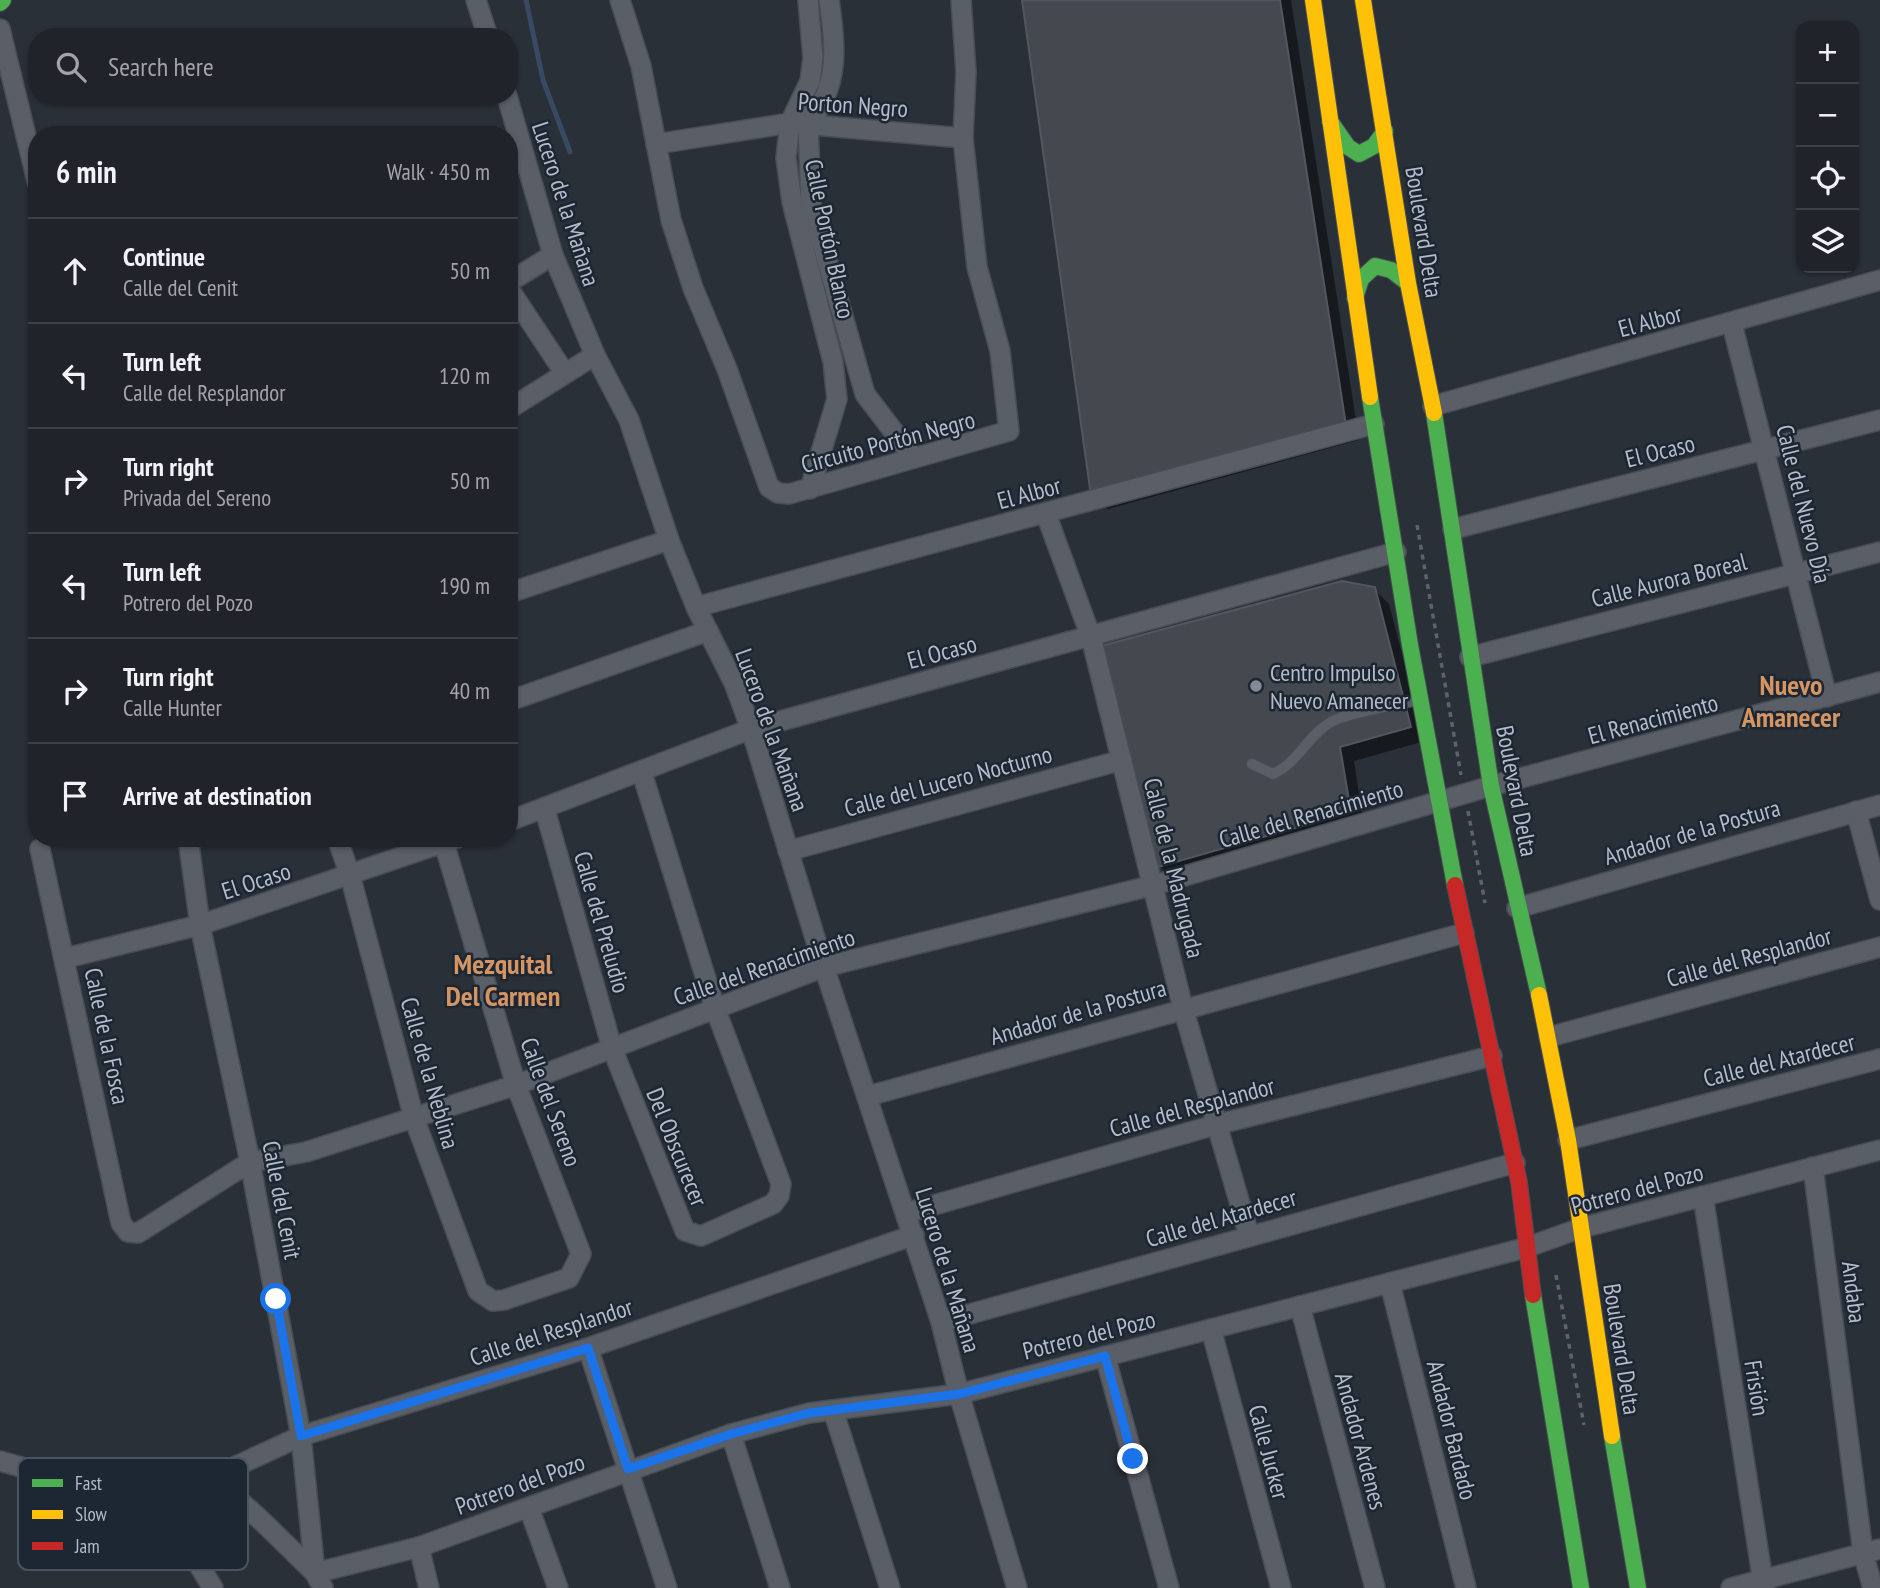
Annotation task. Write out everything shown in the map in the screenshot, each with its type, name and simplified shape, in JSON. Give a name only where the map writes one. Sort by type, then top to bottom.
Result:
[{"type":"main road","points":[[1313,0],[1374,424],[1438,802],[1515,1163],[1525,1248],[1581,1588]]},
{"type":"main road","name":"Boulevard Delta","points":[[1363,0],[1408,283],[1433,406],[1491,786],[1517,908],[1549,1037],[1568,1140],[1596,1342],[1638,1588]]},
{"type":"main road","points":[[1330,121],[1349,148],[1359,153],[1374,146],[1385,131]]},
{"type":"main road","points":[[1355,298],[1361,279],[1375,266],[1391,270],[1408,283]]},
{"type":"street","points":[[476,0],[485,28]]},
{"type":"street","name":"Circuito Portón Negro","points":[[620,0],[641,65],[671,220],[690,276],[769,487],[778,493],[789,494],[913,457],[1005,435],[1011,426],[1000,351],[976,267],[963,138],[966,72],[961,0]]},
{"type":"street","name":"Calle Portón Blanco","points":[[808,0],[813,58],[810,81],[786,158],[792,202],[833,362],[836,399],[810,489]]},
{"type":"street","name":"Calle Portón Blanco","points":[[799,123],[825,104],[834,42],[829,0]]},
{"type":"street","points":[[0,29],[28,144]]},
{"type":"street","name":"Lucero de la Mañana","points":[[510,105],[516,126]]},
{"type":"street","name":"Porton Negro","points":[[656,144],[799,123],[963,138]]},
{"type":"street","name":"Calle Portón Blanco","points":[[799,123],[811,204],[865,394],[913,457]]},
{"type":"street","name":"Lucero de la Mañana","points":[[518,134],[553,255],[595,355],[629,420],[669,540],[696,607],[734,683],[751,729],[824,967],[941,1322],[959,1394],[1017,1588]]},
{"type":"street","points":[[518,276],[553,255]]},
{"type":"street","name":"El Albor","points":[[1433,406],[1732,324],[1880,280]]},
{"type":"street","points":[[518,302],[565,372]]},
{"type":"street","name":"Calle del Nuevo Día","points":[[1732,324],[1827,697]]},
{"type":"street","points":[[518,403],[595,355]]},
{"type":"street","points":[[836,399],[865,394]]},
{"type":"street","name":"El Ocaso","points":[[1452,528],[1880,421]]},
{"type":"street","name":"El Albor","points":[[696,607],[1374,424]]},
{"type":"street","name":"Calle de la Madrugada","points":[[1046,514],[1091,637],[1184,1008],[1215,1125],[1249,1235]]},
{"type":"street","points":[[518,590],[669,540]]},
{"type":"street","name":"El Ocaso","points":[[518,818],[751,729],[1396,552]]},
{"type":"street","name":"Calle Aurora Boreal","points":[[1471,657],[1880,552]]},
{"type":"street","points":[[518,698],[708,631]]},
{"type":"street","name":"El Renacimiento","points":[[1438,802],[1880,682]]},
{"type":"street","name":"Calle del Lucero Nocturno","points":[[788,851],[1122,760]]},
{"type":"street","points":[[642,773],[715,1008]]},
{"type":"street","name":"Calle del Renacimiento","points":[[128,1232],[138,1233],[250,1162],[306,1152],[516,1085],[824,967],[1154,885],[1438,802]]},
{"type":"street","name":"Andador de la Postura","points":[[1517,908],[1880,805]]},
{"type":"street","name":"Calle del Preludio","points":[[545,810],[612,1048]]},
{"type":"street","points":[[1856,811],[1880,900]]},
{"type":"street","name":"Calle del Cenit","points":[[189,847],[200,925],[250,1162],[301,1436],[319,1581]]},
{"type":"street","name":"Calle de la Neblina","points":[[340,847],[350,875],[414,1118],[478,1291],[493,1301],[504,1300]]},
{"type":"street","name":"El Ocaso","points":[[66,958],[200,925],[431,847]]},
{"type":"street","name":"Calle del Sereno","points":[[453,847],[516,1085],[581,1254],[569,1278],[504,1300]]},
{"type":"street","name":"Calle de la Fosca","points":[[40,849],[66,958],[121,1223],[128,1232]]},
{"type":"street","name":"Andador de la Postura","points":[[868,1096],[1464,933]]},
{"type":"street","name":"Calle del Resplandor","points":[[1549,1037],[1880,947]]},
{"type":"street","name":"Del Obscurecer","points":[[612,1048],[685,1231],[701,1236],[773,1205],[781,1184],[715,1008]]},
{"type":"street","name":"Calle del Resplandor","points":[[906,1213],[1215,1125],[1492,1056]]},
{"type":"street","name":"Calle del Atardecer","points":[[1568,1140],[1880,1059]]},
{"type":"street","name":"Potrero del Pozo","points":[[319,1581],[731,1434],[809,1413],[959,1394],[1525,1248],[1581,1228],[1880,1150]]},
{"type":"street","name":"Calle del Atardecer","points":[[941,1322],[1515,1163]]},
{"type":"street","name":"Andaba","points":[[1813,1167],[1871,1551],[1873,1588]]},
{"type":"street","name":"Frisión","points":[[1703,1196],[1763,1584]]},
{"type":"street","name":"Calle del Resplandor","points":[[248,1461],[301,1436],[588,1348],[914,1235]]},
{"type":"street","name":"Andador Bardado","points":[[1390,1283],[1466,1588]]},
{"type":"street","name":"Andador Ardenes","points":[[1300,1306],[1376,1588]]},
{"type":"street","name":"Calle Jucker","points":[[1211,1329],[1281,1588]]},
{"type":"street","points":[[588,1348],[667,1588]]},
{"type":"street","points":[[1105,1356],[1169,1588]]},
{"type":"street","points":[[833,1410],[890,1588]]},
{"type":"street","points":[[731,1434],[780,1588]]},
{"type":"street","points":[[0,1461],[18,1466]]},
{"type":"street","points":[[529,1508],[558,1588]]},
{"type":"street","points":[[248,1510],[319,1581]]},
{"type":"street","points":[[419,1547],[429,1588]]},
{"type":"street","points":[[1731,1588],[1763,1584],[1871,1551]]},
{"type":"street","points":[[202,1570],[213,1588]]},
{"type":"lane","points":[[1252,764],[1273,774],[1285,768],[1318,731],[1333,721],[1421,699]]},
{"type":"building","points":[[1022,0],[1280,0],[1346,425],[1091,496]]},
{"type":"building","name":"Centro Impulso Nuevo Amanecer","points":[[1342,581],[1375,587],[1411,727],[1340,747],[1351,812],[1158,867],[1101,646]]},
{"type":"waterway","points":[[526,0],[543,80],[570,152]]},
{"type":"traffic: fast","points":[[0,3],[3,0]]},
{"type":"traffic: fast","points":[[1330,121],[1348,147],[1359,154],[1374,146],[1385,131]]},
{"type":"traffic: fast","points":[[1355,298],[1361,279],[1375,266],[1391,270],[1408,283]]},
{"type":"traffic: fast","points":[[1370,397],[1410,645],[1455,885]]},
{"type":"traffic: fast","points":[[1434,413],[1491,786],[1539,995]]},
{"type":"traffic: fast","points":[[1533,1295],[1581,1588]]},
{"type":"traffic: fast","points":[[1612,1436],[1638,1588]]},
{"type":"traffic: slow","points":[[1313,0],[1370,397]]},
{"type":"traffic: slow","points":[[1363,0],[1408,283],[1434,413]]},
{"type":"traffic: slow","points":[[1539,995],[1568,1140],[1612,1436]]},
{"type":"traffic: jam","points":[[1455,885],[1519,1182],[1533,1295]]},
{"type":"place","name":"Centro Impulso Nuevo Amanecer","points":[[1256,686]]},
{"type":"district","name":"Nuevo Amanecer","points":[[1791,700]]},
{"type":"district","name":"Mezquital Del Carmen","points":[[503,979]]},
{"type":"route","points":[[276,1299],[301,1436],[588,1348],[628,1469],[731,1434],[809,1413],[959,1394],[1105,1356],[1133,1459]]}]
